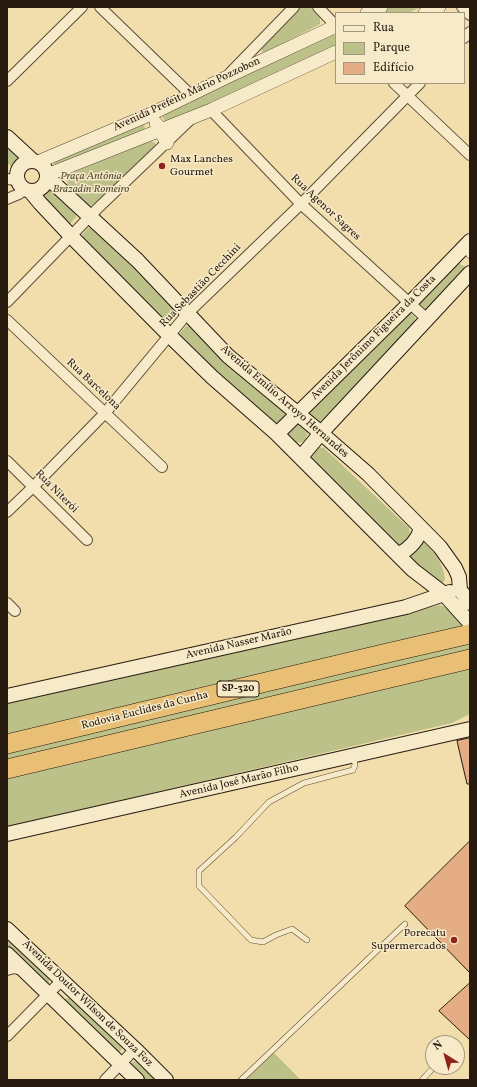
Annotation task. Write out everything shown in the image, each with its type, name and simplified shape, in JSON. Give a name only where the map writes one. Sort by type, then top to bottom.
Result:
[{"type":"highway","name":"Rodovia Euclides da Cunha","points":[[7,744],[470,634]]},
{"type":"highway","name":"SP-320","points":[[7,769],[470,659]]},
{"type":"main road","name":"Avenida Emílio Arroyo Hernandes","points":[[7,137],[44,166],[47,176],[138,261],[228,356],[368,474],[440,547],[455,568],[470,603]]},
{"type":"main road","points":[[36,161],[28,161],[22,164],[18,168],[17,180],[169,335],[212,377],[301,457],[413,570],[443,593],[465,619]]},
{"type":"main road","points":[[17,180],[35,190],[43,186],[47,176]]},
{"type":"main road","name":"Avenida Jerônimo Figueira da Costa","points":[[277,434],[410,303],[468,249]]},
{"type":"main road","name":"Avenida Jerônimo Figueira da Costa","points":[[301,457],[321,433],[470,274]]},
{"type":"main road","points":[[398,555],[413,544],[419,534],[420,528]]},
{"type":"main road","name":"Avenida Nasser Marão","points":[[7,696],[406,607],[443,593],[465,589]]},
{"type":"main road","points":[[430,739],[470,723]]},
{"type":"main road","name":"Avenida José Marão Filho","points":[[7,834],[470,729]]},
{"type":"main road","name":"Avenida Doutor Wilson de Souza Foz","points":[[9,933],[62,980],[166,1080]]},
{"type":"main road","name":"Avenida Doutor Wilson de Souza Foz","points":[[7,954],[137,1080]]},
{"type":"street","points":[[7,81],[82,7]]},
{"type":"street","points":[[100,7],[191,95]]},
{"type":"street","points":[[227,77],[294,7]]},
{"type":"street","points":[[318,7],[335,25]]},
{"type":"street","points":[[369,12],[381,7]]},
{"type":"street","points":[[427,12],[438,7]]},
{"type":"street","points":[[462,7],[470,15]]},
{"type":"street","name":"Avenida Prefeito Mário Pozzobon","points":[[36,161],[151,114],[335,26]]},
{"type":"street","name":"Avenida Prefeito Mário Pozzobon","points":[[47,176],[211,110],[335,52]]},
{"type":"street","points":[[395,84],[470,155]]},
{"type":"street","name":"Rua Sebastião Cecchini","points":[[7,512],[105,413],[187,314],[300,204],[419,84]]},
{"type":"street","name":"Rua Agenor Sagres","points":[[211,110],[300,204],[427,319]]},
{"type":"street","points":[[151,114],[167,143]]},
{"type":"street","points":[[7,302],[90,217],[193,117]]},
{"type":"street","points":[[7,199],[17,180]]},
{"type":"street","name":"Rua Barcelona","points":[[7,320],[162,467]]},
{"type":"street","name":"Rua Niterói","points":[[7,461],[87,540]]},
{"type":"street","points":[[7,603],[16,611]]},
{"type":"street","points":[[7,970],[14,968],[24,970]]},
{"type":"street","points":[[7,1036],[62,980]]},
{"type":"street","points":[[105,1080],[135,1049]]},
{"type":"lane","points":[[307,940],[292,929],[263,942],[251,940],[199,886],[199,871],[236,837],[269,802],[304,783],[353,770],[355,764],[354,756]]},
{"type":"lane","points":[[241,1080],[404,924]]},
{"type":"green space","points":[[300,7],[310,7],[320,18],[320,24],[267,52],[262,52],[261,46]]},
{"type":"green space","points":[[390,7],[421,7],[410,12],[378,12]]},
{"type":"green space","points":[[329,34],[335,36],[335,46],[172,121],[167,122],[164,120],[162,115]]},
{"type":"green space","points":[[142,123],[144,124],[145,131],[56,167],[53,161]]},
{"type":"green space","name":"Praça Antônia Brazadin Romeiro","points":[[147,141],[155,143],[156,147],[97,202],[91,205],[86,204],[68,186],[67,179],[69,174]]},
{"type":"green space","points":[[7,145],[24,160],[14,169],[7,163]]},
{"type":"green space","points":[[50,186],[76,212],[76,217],[70,224],[65,224],[37,194]]},
{"type":"green space","points":[[88,228],[93,228],[135,265],[176,309],[176,315],[169,323],[164,323],[83,242],[82,235]]},
{"type":"green space","points":[[459,263],[465,267],[465,272],[429,312],[424,312],[418,306],[417,300],[452,264]]},
{"type":"green space","points":[[409,312],[415,317],[416,324],[321,421],[315,423],[309,416],[309,410]]},
{"type":"green space","points":[[186,326],[191,326],[284,409],[285,416],[278,423],[270,423],[180,340],[180,333]]},
{"type":"green space","points":[[295,423],[298,423],[307,429],[308,433],[305,440],[300,443],[292,441],[287,433]]},
{"type":"green space","points":[[319,447],[324,448],[409,528],[410,534],[406,540],[399,545],[394,543],[311,462],[312,454]]},
{"type":"green space","points":[[421,540],[434,552],[443,568],[445,580],[442,583],[437,584],[408,557]]},
{"type":"green space","points":[[440,605],[449,609],[469,629],[7,740],[7,702]]},
{"type":"green space","points":[[470,637],[470,651],[7,763],[7,749]]},
{"type":"green space","points":[[470,668],[470,714],[452,723],[7,827],[7,778]]},
{"type":"green space","points":[[7,939],[10,939],[49,978],[49,983],[47,984],[7,949]]},
{"type":"green space","points":[[67,998],[71,999],[122,1048],[119,1054],[64,1000]]},
{"type":"green space","points":[[272,1051],[301,1080],[241,1080]]},
{"type":"green space","points":[[134,1061],[155,1080],[142,1080],[130,1064]]},
{"type":"building","points":[[470,738],[470,784],[467,784],[457,741]]},
{"type":"building","name":"Porecatu Supermercados","points":[[470,841],[470,973],[405,906]]},
{"type":"building","points":[[470,983],[470,1040],[465,1035],[439,1011]]},
{"type":"place","name":"Max Lanches Gourmet","points":[[162,166]]},
{"type":"place","name":"Porecatu Supermercados","points":[[454,940]]}]
